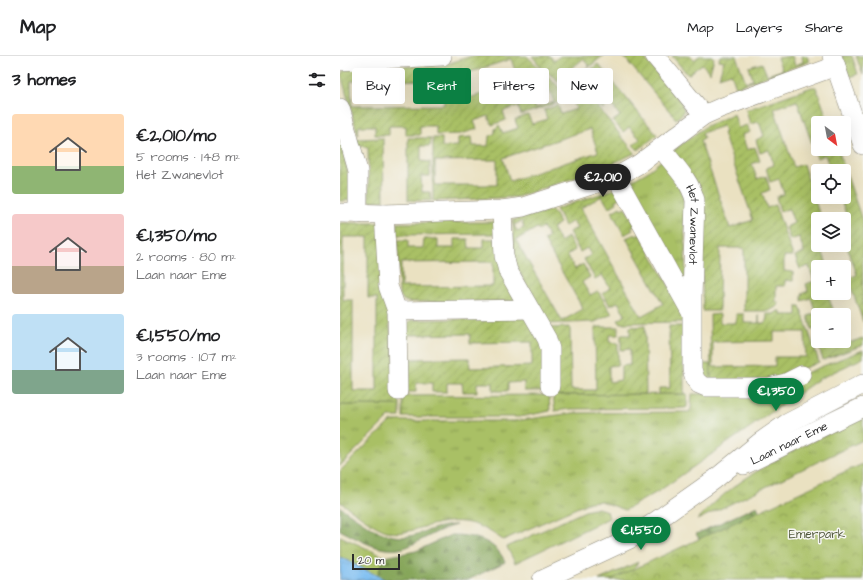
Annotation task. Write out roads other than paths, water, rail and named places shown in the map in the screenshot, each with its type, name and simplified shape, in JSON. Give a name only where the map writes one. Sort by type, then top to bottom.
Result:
[{"type":"street","points":[[340,61],[442,56]]},
{"type":"street","points":[[655,56],[704,115]]},
{"type":"street","points":[[340,108],[358,171],[349,213],[384,214],[502,210],[536,203],[616,177],[639,164],[704,115],[834,61],[859,121],[863,145]]},
{"type":"street","name":"Het Zwanevlot","points":[[661,148],[687,180],[695,200],[692,369],[699,384],[706,387],[769,387],[786,383],[802,374]]},
{"type":"street","name":"Het Zwanevlot","points":[[616,177],[692,312]]},
{"type":"street","points":[[502,210],[504,256],[516,287],[547,339],[550,349],[550,386]]},
{"type":"street","points":[[384,214],[388,286],[397,311],[398,391]]},
{"type":"street","points":[[397,311],[530,309]]},
{"type":"street","name":"Laan naar Eme","points":[[542,580],[632,538],[714,480],[759,443],[786,424],[863,384]]},
{"type":"street","name":"Laan naar Eme","points":[[714,480],[863,407]]},
{"type":"water","points":[[340,557],[386,580],[340,580]]},
{"type":"park label","name":"Emerpark","points":[[817,534]]}]
